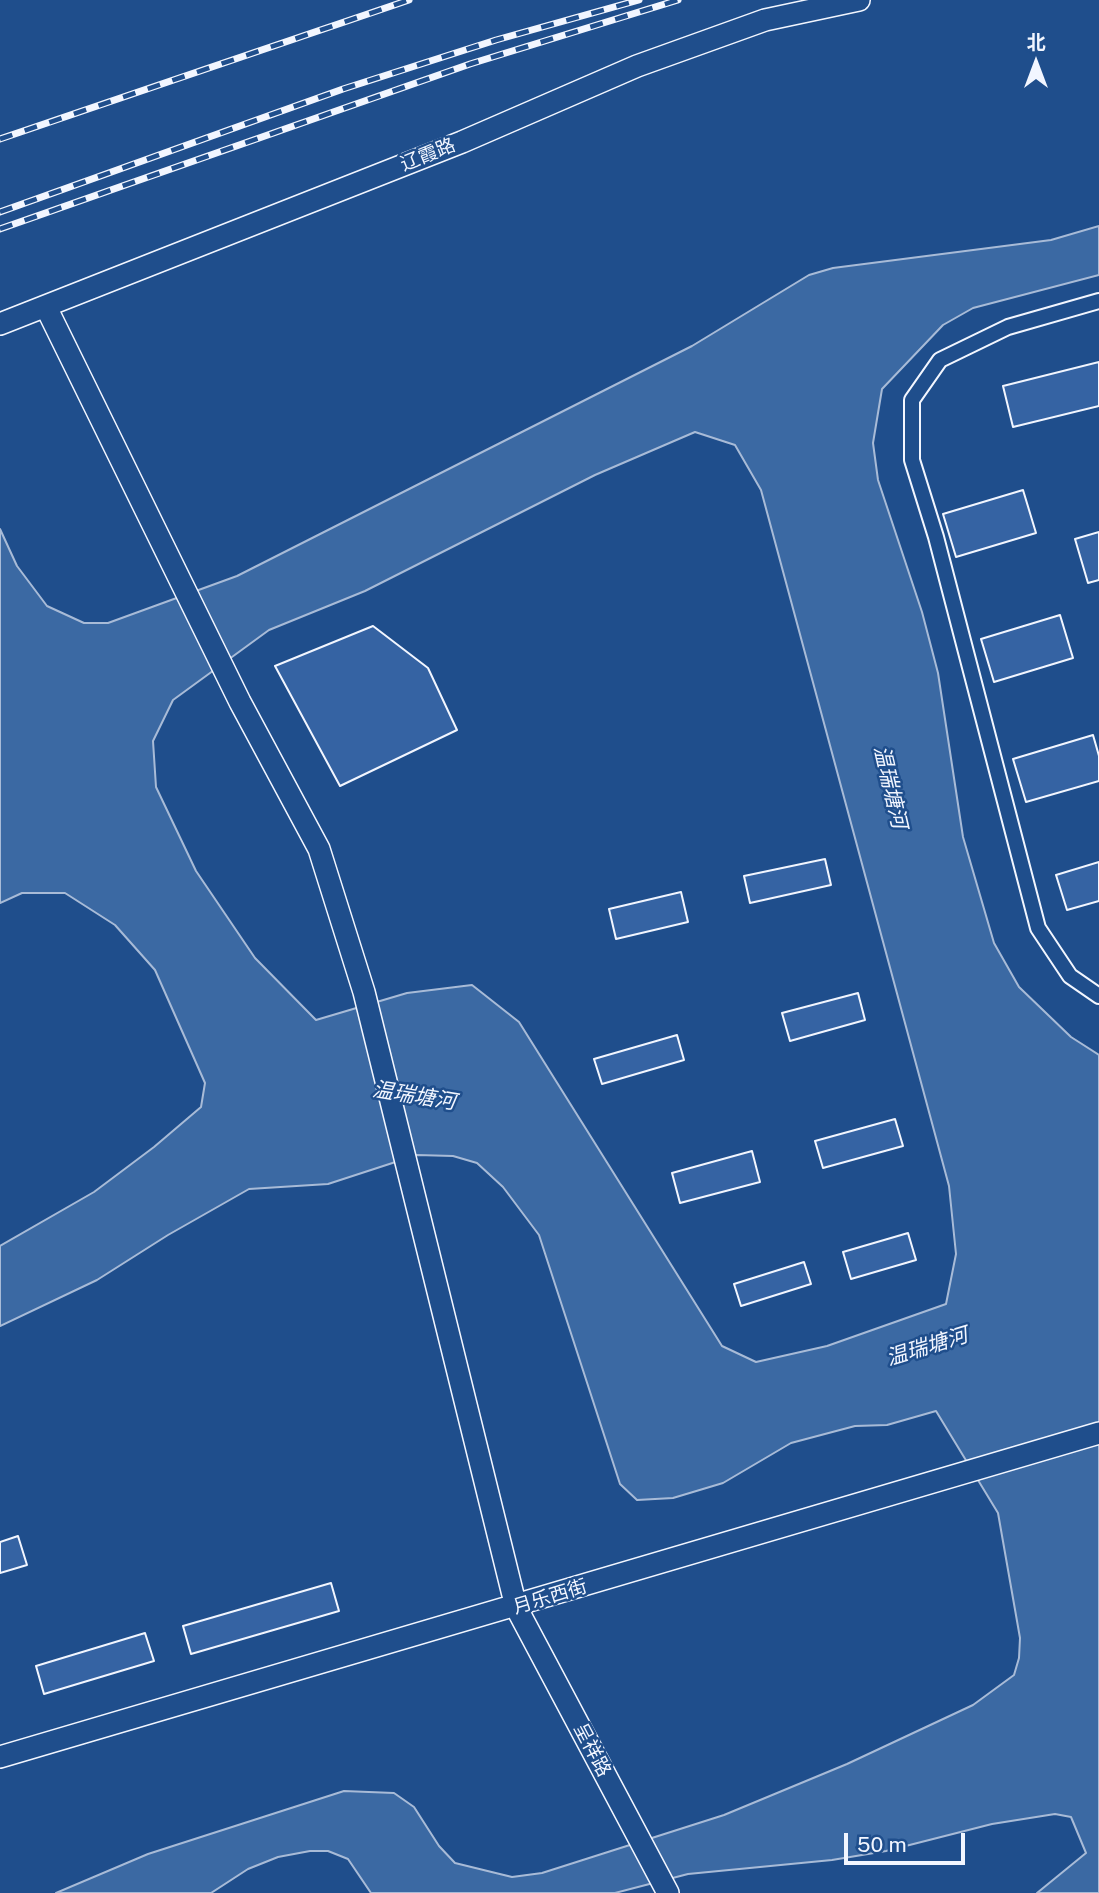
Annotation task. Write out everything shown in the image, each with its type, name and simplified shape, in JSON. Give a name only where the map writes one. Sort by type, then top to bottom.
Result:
[{"type":"street","name":"辽霞路","points":[[0,324],[463,142],[637,66],[765,20],[859,0]]},
{"type":"street","points":[[1099,301],[1008,327],[940,360],[912,400],[912,460],[936,537],[1038,928],[1070,976],[1099,996]]},
{"type":"street","name":"呈祥路","points":[[46,307],[240,702],[319,849],[364,992],[516,1607],[667,1891]]},
{"type":"street","name":"月乐西街","points":[[0,1757],[1099,1433]]},
{"type":"water","name":"温瑞塘河","points":[[1099,226],[1099,275],[973,308],[943,325],[882,389],[873,443],[878,480],[922,612],[938,673],[963,837],[994,943],[1019,987],[1071,1037],[1099,1055],[1099,1893],[1037,1893],[1086,1853],[1071,1817],[1055,1814],[992,1824],[886,1851],[832,1860],[688,1874],[615,1893],[371,1893],[348,1859],[328,1851],[310,1851],[278,1857],[248,1869],[211,1893],[56,1893],[148,1854],[344,1791],[394,1793],[414,1807],[439,1846],[455,1863],[512,1877],[542,1873],[724,1815],[847,1764],[973,1705],[1014,1675],[1019,1658],[1020,1638],[998,1513],[936,1411],[887,1425],[855,1426],[791,1443],[723,1483],[673,1498],[637,1500],[620,1484],[539,1235],[503,1187],[477,1163],[453,1156],[417,1155],[328,1184],[249,1189],[168,1235],[97,1280],[0,1326],[0,1246],[94,1192],[154,1147],[201,1107],[205,1083],[155,970],[115,925],[65,893],[22,893],[0,903],[0,529],[17,566],[47,606],[84,623],[108,623],[237,576],[692,346],[809,275],[833,268],[1051,240]],"holes":[[[695,432],[735,445],[761,490],[949,1186],[956,1254],[946,1304],[827,1346],[756,1362],[722,1346],[519,1022],[472,985],[407,993],[316,1020],[255,958],[196,871],[156,787],[153,741],[173,700],[269,630],[365,591],[595,475]]]},
{"type":"building","points":[[1099,362],[1099,406],[1013,427],[1003,386]]},
{"type":"building","points":[[1023,490],[1036,533],[956,557],[943,514]]},
{"type":"building","points":[[1099,532],[1099,580],[1088,583],[1075,539]]},
{"type":"building","points":[[1060,615],[1073,658],[994,682],[981,639]]},
{"type":"building","points":[[373,626],[428,668],[457,730],[340,786],[275,666]]},
{"type":"building","points":[[1093,735],[1099,756],[1099,781],[1026,802],[1013,759]]},
{"type":"building","points":[[825,859],[831,885],[750,903],[744,876]]},
{"type":"building","points":[[1099,862],[1099,901],[1067,910],[1056,875]]},
{"type":"building","points":[[681,892],[688,922],[616,939],[609,909]]},
{"type":"building","points":[[858,993],[865,1020],[790,1041],[782,1013]]},
{"type":"building","points":[[677,1035],[684,1060],[602,1084],[594,1059]]},
{"type":"building","points":[[895,1119],[903,1146],[823,1168],[815,1141]]},
{"type":"building","points":[[752,1151],[760,1182],[680,1203],[672,1173]]},
{"type":"building","points":[[908,1233],[916,1260],[851,1279],[843,1252]]},
{"type":"building","points":[[804,1262],[811,1284],[741,1306],[734,1284]]},
{"type":"building","points":[[18,1536],[27,1565],[0,1573],[0,1542]]},
{"type":"building","points":[[331,1583],[339,1611],[191,1654],[183,1626]]},
{"type":"building","points":[[145,1633],[154,1661],[44,1694],[36,1666]]},
{"type":"railway","points":[[0,139],[409,0]]},
{"type":"railway","points":[[0,212],[343,89],[496,40],[639,0]]},
{"type":"railway","points":[[0,229],[470,64],[678,0]]}]
